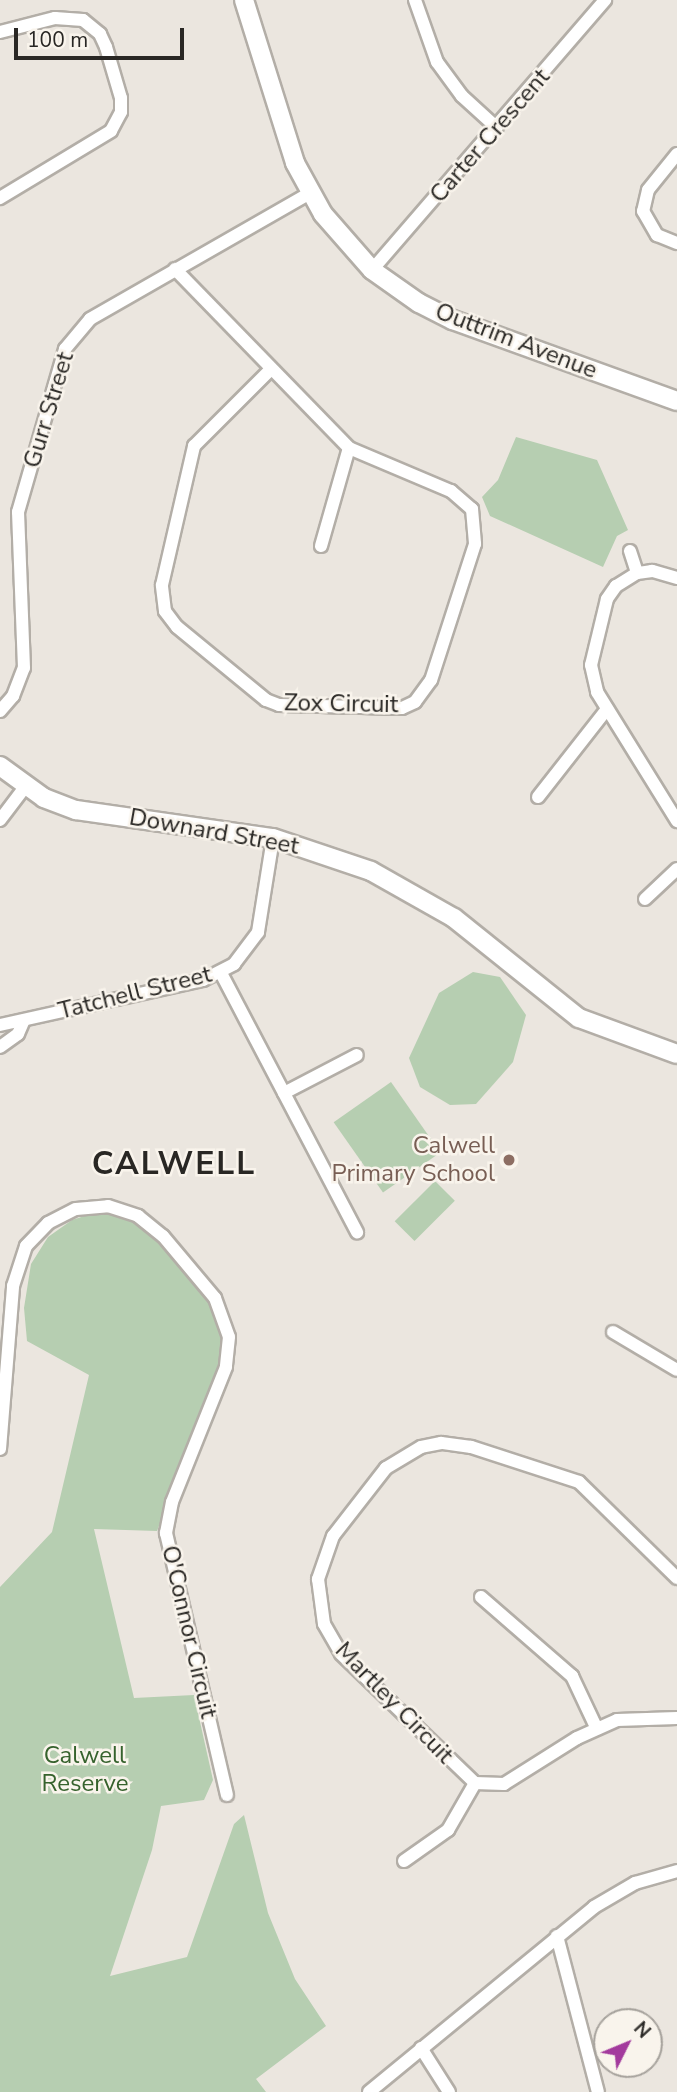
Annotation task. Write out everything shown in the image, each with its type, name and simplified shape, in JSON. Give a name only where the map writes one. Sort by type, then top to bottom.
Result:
[{"type":"street","name":"Outtrim Avenue","points":[[244,0],[289,148],[310,193],[338,234],[372,270],[411,298],[453,320],[677,401]]},
{"type":"street","points":[[415,0],[437,62],[462,96],[497,128]]},
{"type":"street","name":"Carter Crescent","points":[[372,270],[605,0]]},
{"type":"street","points":[[0,32],[55,18],[83,20],[95,28],[106,47],[121,98],[121,112],[111,131],[0,198]]},
{"type":"street","points":[[677,154],[648,190],[643,211],[657,234],[677,243]]},
{"type":"street","name":"Gurr Street","points":[[0,711],[13,696],[24,668],[18,512],[65,349],[89,319],[310,193]]},
{"type":"street","name":"Zox Circuit","points":[[175,269],[349,448],[463,499],[475,516],[475,544],[431,680],[415,702],[389,709],[279,705],[261,696],[177,627],[162,598],[194,446],[271,369]]},
{"type":"street","points":[[320,546],[349,448]]},
{"type":"street","points":[[630,551],[637,573]]},
{"type":"street","points":[[677,578],[659,571],[637,573],[622,580],[607,599],[592,646],[594,683],[607,709],[677,821]]},
{"type":"street","points":[[538,797],[607,709]]},
{"type":"street","name":"Downard Street","points":[[0,766],[24,787],[76,810],[273,838],[344,860],[418,895],[473,932],[579,1018],[677,1054]]},
{"type":"street","points":[[0,820],[24,787]]},
{"type":"street","name":"Tatchell Street","points":[[0,1025],[221,973],[243,956],[258,932],[273,838]]},
{"type":"street","points":[[645,899],[677,869]]},
{"type":"street","points":[[221,973],[357,1232]]},
{"type":"street","name":"Tatchell Street","points":[[0,1047],[18,1034],[24,1020]]},
{"type":"street","points":[[284,1093],[357,1055]]},
{"type":"street","name":"O'Connor Circuit","points":[[0,1449],[13,1286],[26,1246],[48,1223],[76,1209],[108,1206],[138,1216],[163,1236],[215,1298],[229,1337],[226,1367],[172,1502],[166,1533],[227,1795]]},
{"type":"street","points":[[613,1332],[677,1370]]},
{"type":"street","name":"Martley Circuit","points":[[677,1578],[594,1491],[571,1478],[471,1447],[441,1443],[421,1447],[386,1468],[333,1536],[323,1557],[318,1579],[324,1624],[341,1654],[475,1783],[489,1787],[505,1784],[596,1727],[638,1717],[677,1718]]},
{"type":"street","points":[[481,1597],[572,1676],[596,1727]]},
{"type":"street","points":[[404,1861],[448,1830],[475,1783]]},
{"type":"street","points":[[369,2092],[557,1936],[607,1898],[677,1871]]},
{"type":"street","points":[[557,1936],[598,2092]]},
{"type":"street","points":[[421,2049],[449,2092]]},
{"type":"green space","points":[[516,437],[597,460],[628,530],[617,536],[603,567],[490,516],[482,497],[498,480]]},
{"type":"green space","points":[[473,972],[500,977],[526,1015],[513,1062],[476,1104],[450,1105],[420,1087],[409,1058],[439,993]]},
{"type":"green space","points":[[391,1082],[440,1152],[383,1193],[334,1122]]},
{"type":"green space","points":[[435,1181],[455,1201],[414,1241],[395,1221]]},
{"type":"green space","name":"Calwell Reserve","points":[[100,1211],[132,1217],[157,1236],[217,1309],[225,1353],[157,1531],[94,1529],[134,1698],[194,1695],[213,1780],[204,1800],[161,1806],[152,1850],[110,1976],[187,1957],[234,1824],[244,1815],[268,1913],[295,1979],[326,2026],[256,2079],[266,2092],[0,2092],[0,1587],[52,1532],[89,1375],[27,1341],[24,1308],[31,1264],[48,1237],[72,1220]]},
{"type":"place","name":"Calwell Primary School","points":[[509,1160]]},
{"type":"district","name":"CALWELL","points":[[174,1164]]}]
